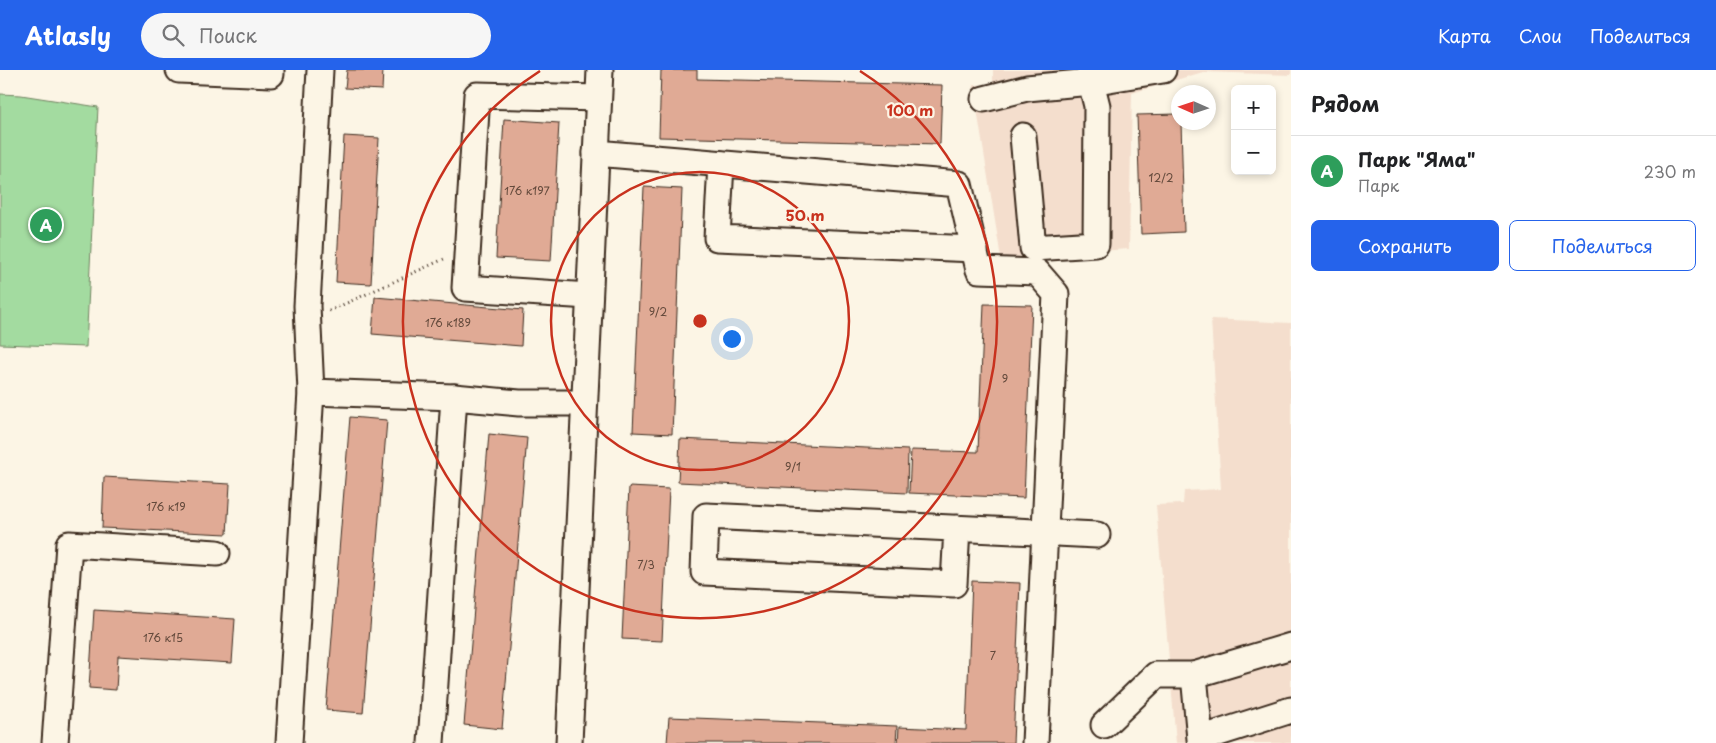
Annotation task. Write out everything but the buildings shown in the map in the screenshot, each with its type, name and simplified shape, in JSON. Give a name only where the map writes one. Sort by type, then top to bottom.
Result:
[{"type":"lane","points":[[179,70],[271,74],[272,70]]},
{"type":"lane","points":[[289,743],[311,392],[308,306],[320,70]]},
{"type":"lane","points":[[569,743],[600,70]]},
{"type":"lane","points":[[984,99],[1026,79],[1163,70]]},
{"type":"lane","points":[[1022,136],[1033,248],[1096,244],[1097,106],[1091,76]]},
{"type":"lane","points":[[589,296],[465,288],[477,95],[598,98]]},
{"type":"lane","points":[[596,153],[959,184],[980,270],[1037,272],[1056,294],[1035,743]]},
{"type":"lane","points":[[721,164],[717,238],[975,249]]},
{"type":"lane","points":[[311,392],[454,398],[519,403],[584,403]]},
{"type":"lane","points":[[431,743],[454,398]]},
{"type":"lane","points":[[957,528],[954,584],[704,572],[706,516],[1045,532],[1097,535]]},
{"type":"lane","points":[[55,743],[69,544],[217,553]]},
{"type":"lane","points":[[1104,725],[1156,675],[1194,675],[1291,646]]},
{"type":"lane","points":[[1194,675],[1200,739],[1291,710]]},
{"type":"path","points":[[308,320],[467,248]]},
{"type":"shaded area","points":[[993,70],[1291,70],[1291,75],[1203,72],[1132,93],[1129,249],[1001,258],[973,85],[993,85]]},
{"type":"shaded area","points":[[1211,319],[1291,323],[1291,743],[1176,743],[1156,505],[1183,504],[1184,491],[1221,489]]},
{"type":"green space","points":[[0,94],[21,95],[98,107],[86,347],[0,344]]},
{"type":"place","name":"Парк \"Яма\"","points":[[46,225]]}]
